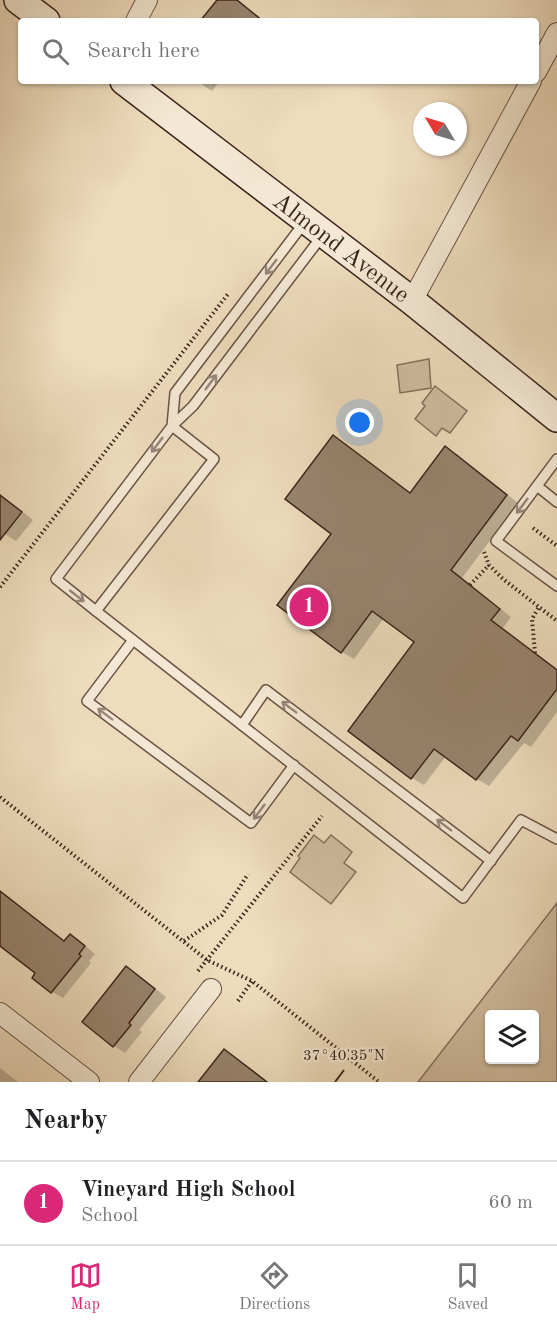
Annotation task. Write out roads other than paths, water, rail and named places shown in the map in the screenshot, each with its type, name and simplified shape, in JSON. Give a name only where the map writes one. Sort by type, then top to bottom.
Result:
[{"type":"street","points":[[18,0],[42,18]]},
{"type":"street","points":[[138,18],[147,0]]},
{"type":"street","points":[[539,66],[557,33]]},
{"type":"street","name":"Almond Avenue","points":[[128,84],[412,301],[557,418]]},
{"type":"street","points":[[412,301],[529,84]]},
{"type":"street","points":[[139,1082],[211,989]]},
{"type":"street","points":[[0,1013],[89,1082]]},
{"type":"lane","points":[[172,426],[175,393],[315,227]]},
{"type":"lane","points":[[315,227],[193,406],[172,426],[56,579],[463,898],[521,820],[557,839]]},
{"type":"lane","points":[[96,611],[214,459],[172,426]]},
{"type":"lane","points":[[557,459],[496,541],[557,586]]},
{"type":"lane","points":[[537,486],[557,502]]},
{"type":"lane","points":[[133,640],[87,701],[251,823],[294,765]]},
{"type":"lane","points":[[242,724],[266,690],[491,861]]},
{"type":"place","name":"Vineyard High School","points":[[309,607]]}]
